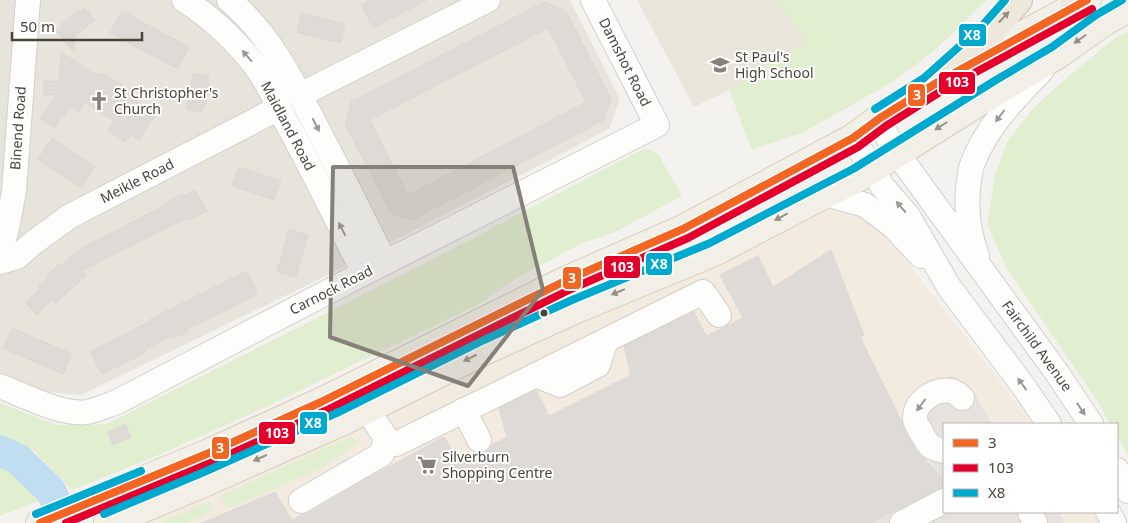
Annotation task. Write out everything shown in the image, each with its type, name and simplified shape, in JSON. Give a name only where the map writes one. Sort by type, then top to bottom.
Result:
[{"type":"highway","points":[[930,86],[988,34],[1018,0]]},
{"type":"main road","points":[[361,397],[567,280],[683,229],[853,138],[877,119],[930,86],[1079,2],[1117,14]]},
{"type":"main road","points":[[40,523],[102,512],[209,453],[321,402],[361,397],[514,337],[576,309],[714,252],[858,178],[1057,55],[1117,14]]},
{"type":"street","name":"Binend Road","points":[[0,254],[8,228],[14,191],[28,0]]},
{"type":"street","name":"Maidland Road","points":[[184,0],[221,28],[255,65],[317,179],[364,273]]},
{"type":"street","points":[[300,96],[488,0]]},
{"type":"street","name":"Damshot Road","points":[[592,0],[656,124]]},
{"type":"street","name":"Maidland Road","points":[[234,5],[270,44],[284,64],[385,262]]},
{"type":"street","points":[[221,28],[234,5]]},
{"type":"street","name":"Fairchild Avenue","points":[[982,269],[973,245],[967,210],[967,191],[971,167],[985,138],[997,119],[1011,101],[1057,55]]},
{"type":"street","name":"Meikle Road","points":[[0,262],[17,257],[70,216],[279,108]]},
{"type":"street","name":"Fairchild Avenue","points":[[877,119],[897,153],[1057,373],[1090,423]]},
{"type":"street","name":"Carnock Road","points":[[0,386],[54,408],[69,411],[86,412],[117,402],[385,262],[656,124]]},
{"type":"street","points":[[853,138],[884,187],[908,216],[949,287]]},
{"type":"street","points":[[317,179],[338,168]]},
{"type":"street","points":[[824,194],[865,205],[893,226],[949,287],[1024,387],[1048,423]]},
{"type":"street","points":[[385,443],[396,444],[704,292],[719,315]]},
{"type":"street","points":[[943,451],[933,449],[926,442],[915,420],[918,405],[926,397],[941,390],[955,392],[962,398]]},
{"type":"street","points":[[301,501],[382,454],[386,438],[361,397]]},
{"type":"street","points":[[464,410],[479,440]]},
{"type":"street","points":[[1118,472],[1128,491]]},
{"type":"street","points":[[902,523],[943,502]]},
{"type":"highlighted area","points":[[333,167],[513,167],[543,290],[468,386],[330,337]]},
{"type":"shaded area","points":[[0,0],[570,0],[620,99],[609,129],[332,273],[81,395],[47,392],[0,372]]},
{"type":"shaded area","name":"St Paul's High School","points":[[637,0],[860,0],[808,41],[729,90],[694,107]]},
{"type":"shaded area","points":[[832,208],[853,211],[873,221],[1032,423],[943,423],[943,513],[1097,513],[1102,523],[121,523],[506,350],[539,342],[569,328],[606,306],[809,213]]},
{"type":"shaded area","points":[[954,374],[963,388],[975,394],[991,423],[943,423],[943,488],[911,423],[917,395]]},
{"type":"shaded area","points":[[926,485],[935,506],[943,513],[1059,513],[1064,523],[848,523]]},
{"type":"green space","points":[[775,0],[987,0],[934,51],[894,81],[804,132],[752,150],[729,90],[807,41]]},
{"type":"green space","points":[[1128,32],[1128,456],[1118,438],[1118,423],[1109,423],[1096,399],[1006,267],[987,224],[995,176],[1006,144],[1030,112],[1057,86],[1115,38]]},
{"type":"green space","points":[[647,149],[658,154],[682,196],[615,232],[582,243],[517,278],[481,303],[266,407],[149,459],[72,490],[34,451],[0,438],[0,403],[56,425],[107,424],[412,270],[641,150]]},
{"type":"green space","points":[[350,437],[358,442],[324,467],[230,508],[228,505],[225,506],[220,496]]},
{"type":"green space","points":[[0,454],[14,461],[49,497],[0,516]]},
{"type":"green space","points":[[209,502],[213,509],[188,523],[158,523]]},
{"type":"building","points":[[371,0],[427,0],[373,28],[361,5]]},
{"type":"building","points":[[544,2],[565,10],[611,99],[604,120],[412,220],[391,213],[345,124],[351,102]],"holes":[[[548,28],[586,102],[408,195],[370,120]]]},
{"type":"building","points":[[85,8],[95,20],[75,36],[74,52],[56,31],[62,26],[60,25],[78,10],[79,12]]},
{"type":"building","points":[[122,11],[189,47],[178,69],[110,33]]},
{"type":"building","points":[[302,13],[345,24],[341,43],[297,32]]},
{"type":"building","name":"St Christopher's Church","points":[[61,52],[96,75],[103,73],[133,92],[136,101],[156,114],[139,140],[130,134],[125,142],[108,130],[114,121],[85,102],[79,112],[71,106],[54,128],[40,118],[57,95],[44,95],[44,81],[59,81]]},
{"type":"building","points":[[193,73],[209,76],[208,83],[210,84],[205,106],[203,105],[201,112],[186,109]]},
{"type":"building","points":[[52,138],[95,167],[81,188],[38,160]]},
{"type":"building","points":[[239,167],[281,181],[274,200],[232,186]]},
{"type":"building","points":[[195,190],[207,211],[167,228],[82,271],[87,275],[55,304],[51,300],[37,315],[25,303],[40,288],[38,286],[47,279],[47,275],[80,249],[167,204],[181,194],[185,195]]},
{"type":"building","points":[[289,229],[308,235],[296,277],[277,272]]},
{"type":"building","points":[[831,250],[864,335],[860,337],[916,451],[943,481],[943,487],[870,523],[202,523],[275,492],[292,520],[308,513],[444,437],[459,462],[476,453],[485,452],[492,445],[507,437],[499,408],[536,390],[549,416],[631,375],[624,346],[694,312],[706,336],[743,318],[720,275],[758,256],[773,287]]},
{"type":"building","points":[[247,271],[258,294],[188,328],[187,332],[174,338],[170,337],[145,349],[146,352],[143,354],[102,374],[90,352]]},
{"type":"building","points":[[12,328],[72,354],[63,374],[3,348]]},
{"type":"building","points":[[125,424],[131,437],[113,445],[108,432]]},
{"type":"waterway","points":[[0,451],[18,459],[51,491],[65,523]]},
{"type":"transit line","name":"X8","points":[[875,109],[924,78],[981,27],[1005,0]]},
{"type":"transit line","name":"3","points":[[40,523],[209,453],[321,402],[567,280],[683,229],[853,138],[880,118],[938,82],[1087,0]]},
{"type":"transit line","name":"X8","points":[[104,514],[341,411],[484,340],[572,300],[710,243],[853,169],[1052,47],[1096,15],[1122,0]]},
{"type":"transit line","name":"103","points":[[66,523],[213,462],[325,411],[571,289],[688,238],[858,147],[886,126],[943,90],[1092,9]]},
{"type":"transit line","name":"X8","points":[[36,514],[141,471]]},
{"type":"place","name":"St Paul's High School","points":[[720,65]]},
{"type":"place","name":"St Christopher's Church","points":[[99,101]]},
{"type":"place","name":"Silverburn Shopping Centre","points":[[427,465]]}]
